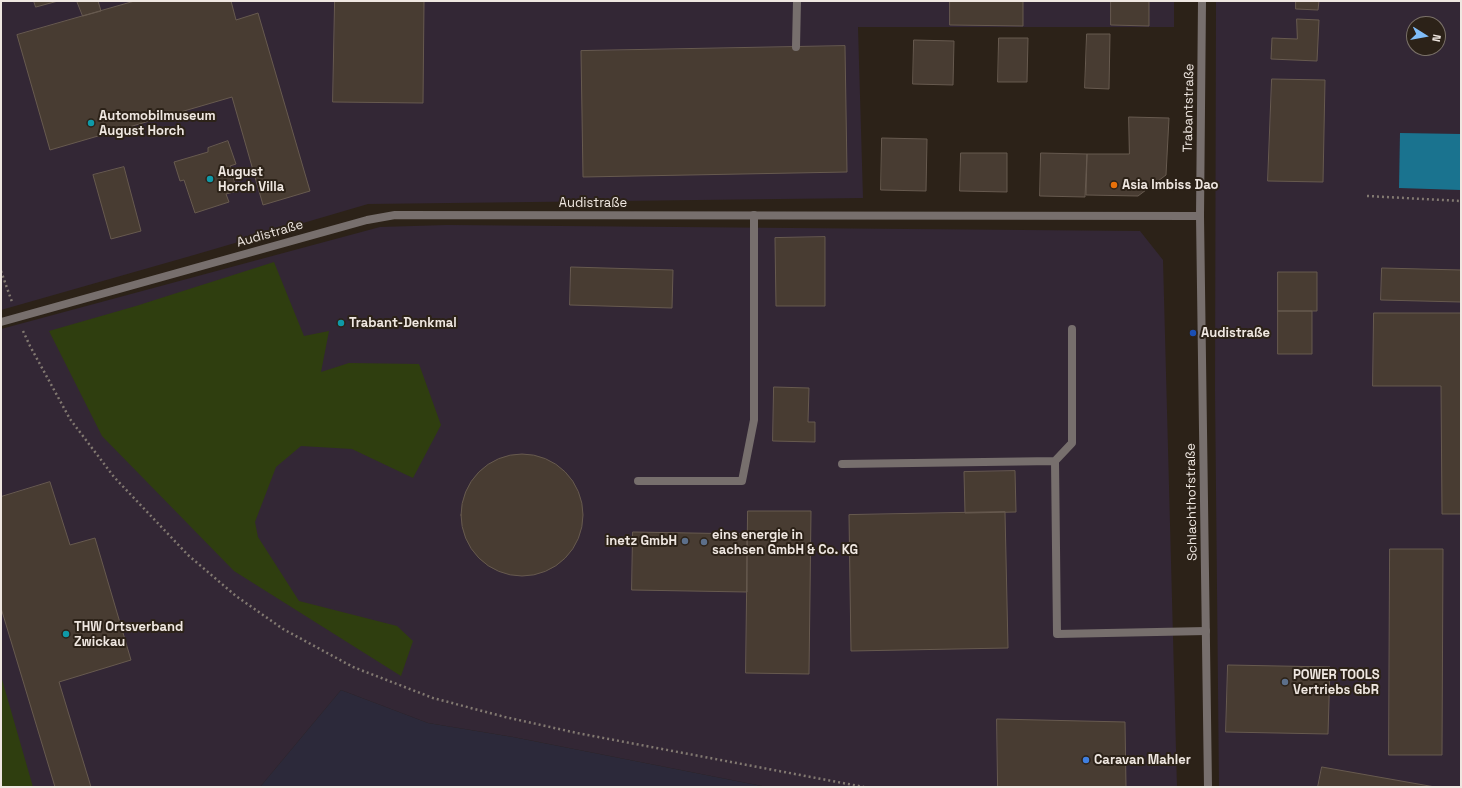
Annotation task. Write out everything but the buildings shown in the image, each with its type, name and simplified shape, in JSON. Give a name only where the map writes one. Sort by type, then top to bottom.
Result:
[{"type":"street","points":[[796,47],[797,1]]},
{"type":"street","name":"Trabantstraße","points":[[1200,216],[1202,1]]},
{"type":"street","name":"Audistraße","points":[[1,322],[367,220],[395,214],[1200,216]]},
{"type":"street","points":[[638,481],[742,481],[754,420],[754,215]]},
{"type":"street","name":"Schlachthofstraße","points":[[1200,216],[1208,787]]},
{"type":"street","points":[[1072,329],[1072,443],[1055,461],[1057,634],[1206,631]]},
{"type":"street","points":[[842,464],[1055,461]]},
{"type":"path","points":[[1367,196],[1461,201]]},
{"type":"path","points":[[1,271],[30,346],[70,419],[114,477],[188,555],[236,596],[283,629],[352,667],[433,698],[505,718],[864,787]]},
{"type":"shaded area","points":[[1,1],[1174,1],[1174,27],[858,27],[863,198],[368,204],[1,310]]},
{"type":"shaded area","points":[[1216,1],[1461,1],[1461,787],[1219,787],[1215,391]]},
{"type":"shaded area","points":[[447,225],[1140,231],[1163,260],[1177,787],[767,787],[513,737],[428,723],[341,690],[260,787],[32,787],[1,682],[1,329],[380,227]]},
{"type":"shaded area","points":[[341,690],[428,723],[513,737],[767,787],[260,787]]},
{"type":"green space","points":[[274,262],[304,336],[329,331],[321,372],[349,363],[419,364],[441,425],[413,478],[352,449],[301,446],[276,467],[255,522],[258,537],[299,601],[397,626],[413,641],[401,676],[234,571],[102,436],[49,331],[136,306]]},
{"type":"green space","points":[[1,676],[33,787],[1,787]]},
{"type":"water","points":[[1400,133],[1461,134],[1461,190],[1399,188]]},
{"type":"place","name":"Automobilmuseum August Horch","points":[[91,123]]},
{"type":"place","name":"August Horch Villa","points":[[210,179]]},
{"type":"place","name":"Asia Imbiss Dao","points":[[1114,185]]},
{"type":"place","name":"Trabant-Denkmal","points":[[341,323]]},
{"type":"place","name":"Audistraße","points":[[1193,333]]},
{"type":"place","name":"inetz GmbH","points":[[685,541]]},
{"type":"place","name":"eins energie in sachsen GmbH & Co. KG","points":[[704,542]]},
{"type":"place","name":"THW Ortsverband Zwickau","points":[[66,634]]},
{"type":"place","name":"POWER TOOLS Vertriebs GbR","points":[[1285,682]]},
{"type":"place","name":"Caravan Mahler","points":[[1086,760]]}]
